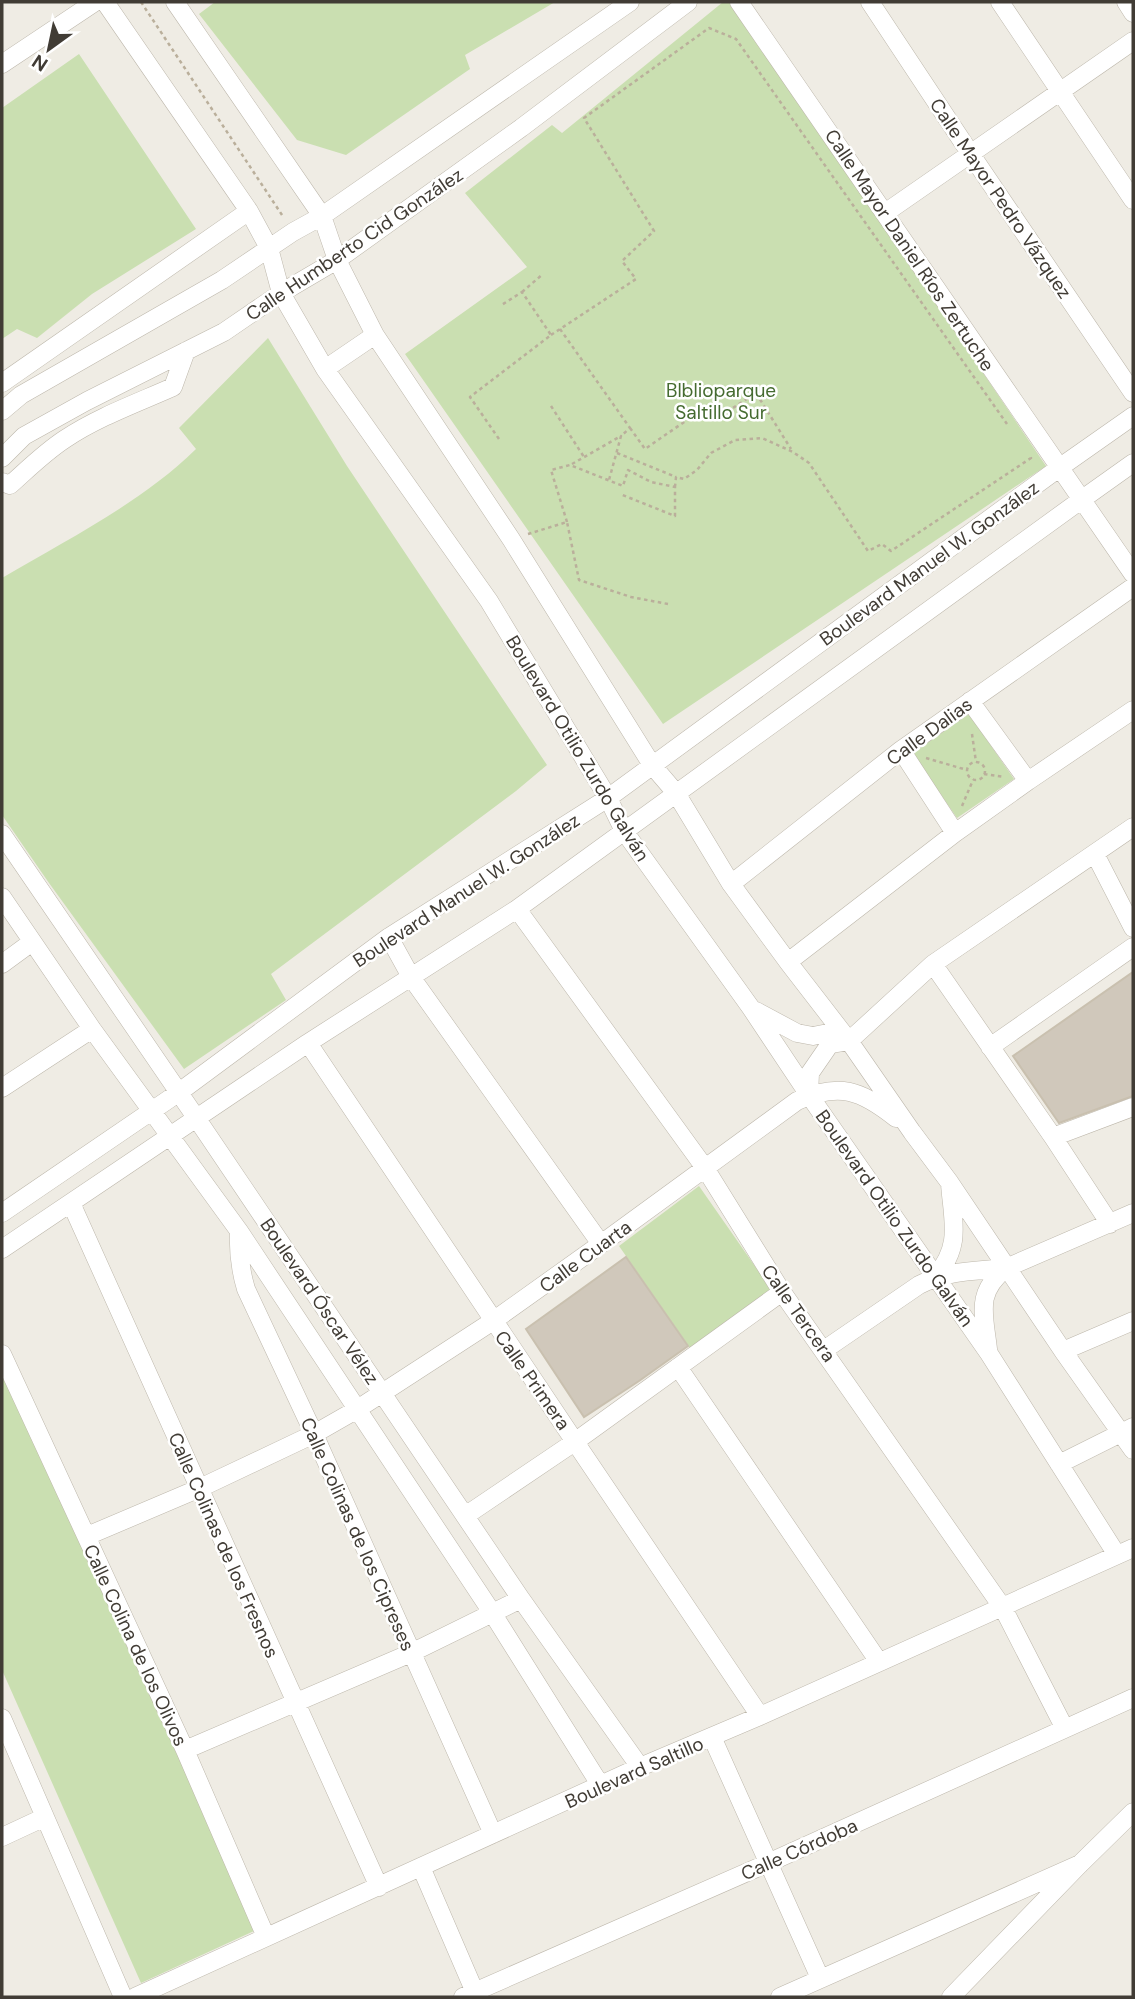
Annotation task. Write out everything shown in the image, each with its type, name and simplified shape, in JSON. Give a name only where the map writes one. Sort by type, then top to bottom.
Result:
[{"type":"street","points":[[3,60],[95,2]]},
{"type":"street","name":"Boulevard Otilio Zurdo Galván","points":[[105,2],[249,211],[270,248],[281,293],[326,369],[489,601],[608,798],[624,831],[751,1008],[809,1096],[988,1352],[1059,1464],[1125,1552]]},
{"type":"street","points":[[175,2],[322,216],[337,260],[375,335],[512,539],[652,765],[676,793],[732,884],[950,1183],[1063,1351],[1127,1430],[1133,1450]]},
{"type":"street","points":[[2,411],[21,395],[222,280],[293,232],[322,216],[630,2]]},
{"type":"street","name":"Calle Humberto Cid González","points":[[2,458],[24,436],[86,401],[224,332],[281,293],[337,260],[521,128],[688,2]]},
{"type":"street","name":"Calle Mayor Daniel Ríos Zertuche","points":[[739,2],[1133,575]]},
{"type":"street","name":"Calle Mayor Pedro Vázquez","points":[[870,2],[1133,393]]},
{"type":"street","points":[[1000,2],[1133,200]]},
{"type":"street","points":[[1126,2],[1133,13]]},
{"type":"street","points":[[885,213],[1133,41]]},
{"type":"street","points":[[2,383],[249,211]]},
{"type":"street","points":[[326,369],[375,335]]},
{"type":"street","points":[[2,482],[10,485],[64,439],[105,416],[173,387],[186,351]]},
{"type":"street","name":"Boulevard Manuel W. González","points":[[2,1213],[178,1093],[389,937],[608,798],[1133,416]]},
{"type":"street","name":"Boulevard Manuel W. González","points":[[2,1249],[308,1043],[517,909],[1133,463]]},
{"type":"street","name":"Calle Dalias","points":[[732,884],[901,750],[1133,587]]},
{"type":"street","points":[[971,701],[1028,780]]},
{"type":"street","points":[[788,962],[955,833],[1028,780],[1133,711]]},
{"type":"street","points":[[901,750],[955,833]]},
{"type":"street","points":[[912,1132],[878,1105],[850,1091],[834,1089],[809,1096],[810,1073],[821,1056],[830,1044],[849,1041],[933,964],[1133,827]]},
{"type":"street","name":"Boulevard Óscar Vélez","points":[[2,834],[464,1516],[640,1767]]},
{"type":"street","points":[[1095,854],[1133,928]]},
{"type":"street","name":"Boulevard Óscar Vélez","points":[[2,897],[92,1029],[239,1231],[493,1614],[601,1786]]},
{"type":"street","name":"Calle Tercera","points":[[517,909],[705,1168],[782,1292],[1003,1608],[1064,1727]]},
{"type":"street","points":[[389,937],[411,977],[601,1244]]},
{"type":"street","points":[[2,964],[32,942]]},
{"type":"street","points":[[990,1047],[1133,947]]},
{"type":"street","points":[[933,964],[1110,1224]]},
{"type":"street","points":[[751,1008],[797,1033],[813,1036],[828,1033],[849,1041]]},
{"type":"street","points":[[2,1088],[92,1029]]},
{"type":"street","name":"Calle Primera","points":[[308,1043],[760,1716]]},
{"type":"street","name":"Calle Cuarta","points":[[87,1536],[200,1488],[314,1434],[356,1410],[493,1321],[797,1101],[809,1096]]},
{"type":"street","points":[[1053,1137],[1133,1107]]},
{"type":"street","points":[[824,1350],[935,1276],[946,1264],[953,1248],[950,1183]]},
{"type":"street","name":"Calle Colinas de los Fresnos","points":[[71,1203],[379,1886]]},
{"type":"street","points":[[935,1276],[1006,1268],[1133,1213]]},
{"type":"street","name":"Calle Colinas de los Cipreses","points":[[239,1231],[240,1271],[246,1289],[493,1834]]},
{"type":"street","points":[[988,1352],[985,1296],[990,1283],[1006,1268]]},
{"type":"street","points":[[464,1516],[576,1441],[782,1292]]},
{"type":"street","points":[[1063,1351],[1133,1321]]},
{"type":"street","name":"Calle Colina de los Olivos","points":[[2,1354],[185,1750],[266,1937]]},
{"type":"street","points":[[678,1367],[879,1662]]},
{"type":"street","points":[[1059,1464],[1127,1430]]},
{"type":"street","name":"Boulevard Saltillo","points":[[135,1997],[640,1767],[1125,1552]]},
{"type":"street","points":[[185,1750],[411,1653],[521,1599]]},
{"type":"street","name":"Calle Córdoba","points":[[472,1996],[1133,1698]]},
{"type":"street","points":[[2,1718],[123,1997]]},
{"type":"street","points":[[712,1737],[820,1978]]},
{"type":"street","points":[[951,1997],[1133,1812]]},
{"type":"street","points":[[2,1838],[45,1817]]},
{"type":"street","points":[[780,1997],[1080,1864]]},
{"type":"street","points":[[421,1867],[472,1996]]},
{"type":"path","points":[[141,2],[293,232]]},
{"type":"path","points":[[499,439],[470,397],[551,335],[636,278],[622,261],[654,231],[584,118],[709,28],[736,40],[1007,424]]},
{"type":"path","points":[[500,306],[543,274]]},
{"type":"path","points":[[522,292],[551,335]]},
{"type":"path","points":[[560,329],[645,449],[703,408],[716,419],[756,393],[793,452]]},
{"type":"path","points":[[551,406],[584,457]]},
{"type":"path","points":[[630,428],[570,465],[551,470],[579,580],[631,597],[668,604]]},
{"type":"path","points":[[609,480],[621,436]]},
{"type":"path","points":[[616,452],[684,479],[697,470],[711,453],[735,440],[762,438],[793,452],[809,463],[868,551],[882,544],[891,551],[1031,458],[1023,446]]},
{"type":"path","points":[[570,465],[623,485],[628,470],[651,482],[675,487]]},
{"type":"path","points":[[620,494],[675,516],[676,477]]},
{"type":"path","points":[[512,539],[566,522]]},
{"type":"path","points":[[971,726],[976,762]]},
{"type":"path","points":[[923,757],[967,770]]},
{"type":"path","points":[[976,762],[983,766],[984,774],[981,779],[973,780],[967,775],[967,770],[969,765],[976,762]]},
{"type":"path","points":[[984,774],[1004,778]]},
{"type":"path","points":[[962,806],[973,780]]},
{"type":"green space","points":[[215,2],[555,2],[465,55],[470,69],[346,155],[297,140],[199,14]]},
{"type":"green space","name":"Blblioparque Saltillo Sur","points":[[723,2],[732,2],[1046,466],[663,724],[405,354],[527,267],[465,193],[552,125],[562,133]]},
{"type":"green space","points":[[79,54],[196,229],[92,294],[37,338],[17,329],[2,339],[2,108]]},
{"type":"green space","points":[[268,338],[347,466],[547,765],[271,974],[286,1000],[184,1069],[2,815],[2,578],[103,519],[175,468],[196,449],[179,428]]},
{"type":"green space","points":[[969,714],[1014,779],[957,818],[912,753]]},
{"type":"green space","points":[[699,1186],[773,1292],[690,1348],[619,1246]]},
{"type":"green space","points":[[2,1363],[254,1931],[141,1983],[2,1670]]},
{"type":"building","points":[[1133,972],[1133,1096],[1059,1123],[1013,1056]]},
{"type":"building","points":[[626,1257],[688,1346],[584,1417],[526,1329]]}]
